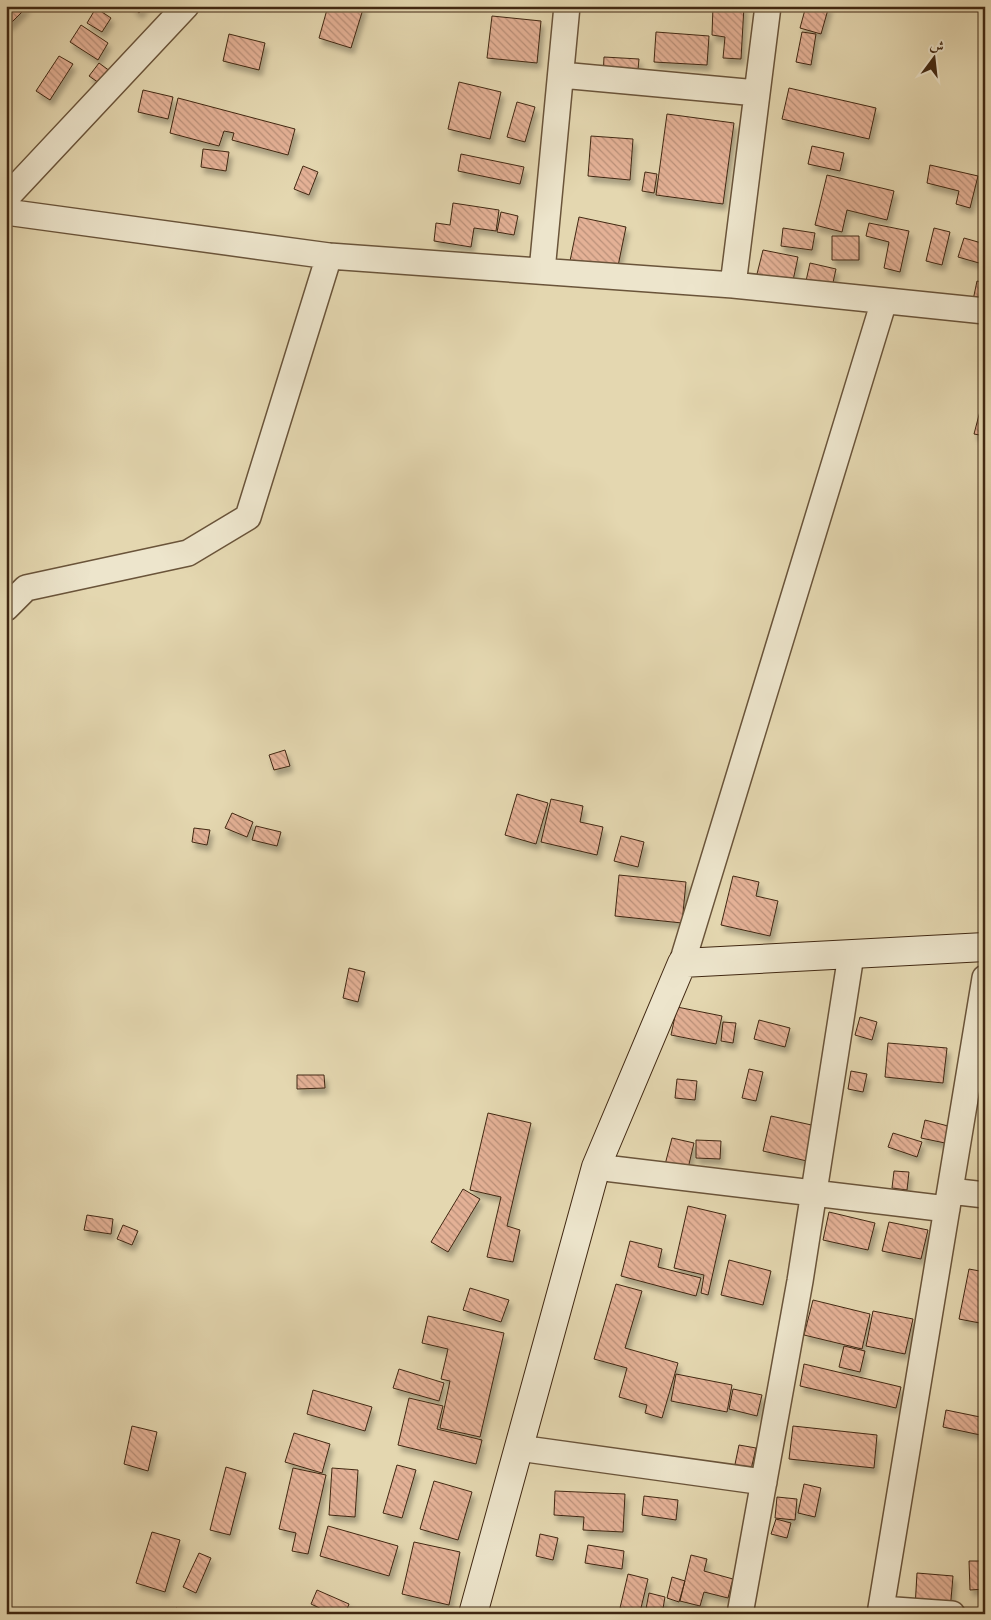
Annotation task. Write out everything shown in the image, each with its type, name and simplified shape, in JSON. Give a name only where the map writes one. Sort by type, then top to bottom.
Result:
[{"type":"main road","points":[[473,1614],[596,1167],[682,963],[985,947]]},
{"type":"street","points":[[6,198],[186,6]]},
{"type":"street","points":[[542,271],[568,6]]},
{"type":"street","points":[[733,285],[768,6]]},
{"type":"street","points":[[561,75],[757,93]]},
{"type":"street","points":[[6,212],[329,256],[733,285],[985,311]]},
{"type":"street","points":[[6,608],[26,588],[188,553],[248,517],[329,256]]},
{"type":"street","points":[[682,963],[884,301]]},
{"type":"street","points":[[740,1614],[800,1281],[851,955]]},
{"type":"street","points":[[952,1614],[880,1612],[985,978]]},
{"type":"street","points":[[596,1167],[814,1193],[948,1200],[985,1195]]},
{"type":"street","points":[[519,1448],[764,1482]]},
{"type":"building","points":[[6,6],[28,6],[8,26],[6,24]]},
{"type":"building","points":[[131,6],[146,6],[139,13]]},
{"type":"building","points":[[328,6],[364,6],[351,48],[319,38]]},
{"type":"building","points":[[713,6],[744,6],[741,59],[723,58],[725,37],[712,35]]},
{"type":"building","points":[[806,6],[829,6],[821,34],[800,28]]},
{"type":"building","points":[[96,8],[111,18],[102,32],[87,23]]},
{"type":"building","points":[[492,16],[541,21],[537,63],[487,58]]},
{"type":"building","points":[[81,25],[108,43],[98,60],[70,42]]},
{"type":"building","points":[[656,32],[709,36],[707,65],[654,62]]},
{"type":"building","points":[[802,32],[816,34],[811,65],[796,62]]},
{"type":"building","points":[[229,34],[265,43],[259,70],[223,61]]},
{"type":"building","points":[[59,56],[73,64],[50,100],[36,91]]},
{"type":"building","points":[[604,57],[639,59],[637,80],[603,77]]},
{"type":"building","points":[[99,63],[118,77],[109,90],[89,76]]},
{"type":"building","points":[[459,82],[501,92],[490,139],[448,129]]},
{"type":"building","points":[[789,88],[876,108],[869,139],[782,119]]},
{"type":"building","points":[[143,90],[173,97],[168,119],[138,112]]},
{"type":"building","points":[[178,98],[295,129],[288,155],[232,140],[234,133],[224,131],[219,146],[170,133]]},
{"type":"building","points":[[517,102],[535,107],[525,142],[507,137]]},
{"type":"building","points":[[667,114],[734,123],[723,204],[656,195]]},
{"type":"building","points":[[591,136],[633,139],[630,180],[588,176]]},
{"type":"building","points":[[812,146],[844,153],[840,171],[808,164]]},
{"type":"building","points":[[203,149],[229,152],[226,171],[201,167]]},
{"type":"building","points":[[461,154],[524,167],[520,184],[458,171]]},
{"type":"building","points":[[930,165],[978,176],[970,208],[956,204],[959,191],[927,183]]},
{"type":"building","points":[[303,166],[318,172],[309,195],[294,189]]},
{"type":"building","points":[[645,172],[657,174],[654,193],[642,191]]},
{"type":"building","points":[[827,175],[894,191],[887,220],[847,210],[842,232],[815,225]]},
{"type":"building","points":[[453,203],[499,210],[496,231],[474,228],[471,247],[434,241],[436,223],[450,225]]},
{"type":"building","points":[[501,212],[518,216],[514,235],[497,232]]},
{"type":"building","points":[[579,217],[626,227],[617,271],[570,261]]},
{"type":"building","points":[[869,223],[909,231],[900,272],[884,268],[889,242],[866,236]]},
{"type":"building","points":[[783,228],[815,233],[812,250],[781,246]]},
{"type":"building","points":[[934,228],[950,232],[942,265],[926,261]]},
{"type":"building","points":[[832,236],[859,236],[859,260],[832,260]]},
{"type":"building","points":[[964,238],[985,244],[979,263],[958,257]]},
{"type":"building","points":[[763,250],[798,257],[791,290],[755,282]]},
{"type":"building","points":[[810,263],[836,269],[830,296],[804,290]]},
{"type":"building","points":[[977,281],[985,283],[985,308],[972,305]]},
{"type":"building","points":[[985,392],[985,436],[974,434]]},
{"type":"building","points":[[285,750],[290,766],[274,770],[269,755]]},
{"type":"building","points":[[517,794],[548,803],[536,844],[505,835]]},
{"type":"building","points":[[551,799],[583,806],[580,822],[603,827],[597,855],[541,842]]},
{"type":"building","points":[[232,813],[253,822],[247,837],[225,828]]},
{"type":"building","points":[[256,826],[281,832],[277,846],[252,840]]},
{"type":"building","points":[[194,828],[210,830],[207,845],[192,842]]},
{"type":"building","points":[[621,836],[644,842],[638,867],[614,861]]},
{"type":"building","points":[[619,875],[686,882],[682,923],[615,916]]},
{"type":"building","points":[[733,876],[759,882],[756,896],[778,901],[770,936],[721,925]]},
{"type":"building","points":[[349,968],[365,972],[358,1002],[343,998]]},
{"type":"building","points":[[677,1007],[722,1016],[716,1044],[671,1035]]},
{"type":"building","points":[[860,1017],[877,1022],[872,1040],[855,1035]]},
{"type":"building","points":[[759,1020],[790,1028],[785,1047],[754,1039]]},
{"type":"building","points":[[723,1022],[736,1023],[733,1043],[721,1041]]},
{"type":"building","points":[[888,1043],[947,1048],[943,1083],[885,1077]]},
{"type":"building","points":[[749,1069],[763,1072],[756,1101],[742,1098]]},
{"type":"building","points":[[851,1071],[867,1074],[863,1092],[848,1089]]},
{"type":"building","points":[[297,1075],[324,1075],[325,1088],[297,1089]]},
{"type":"building","points":[[677,1079],[697,1081],[695,1100],[675,1098]]},
{"type":"building","points":[[488,1113],[531,1123],[507,1226],[520,1230],[513,1262],[487,1257],[501,1197],[470,1190]]},
{"type":"building","points":[[771,1116],[816,1126],[807,1161],[763,1151]]},
{"type":"building","points":[[925,1120],[948,1126],[945,1143],[921,1138]]},
{"type":"building","points":[[893,1133],[922,1142],[917,1157],[888,1147]]},
{"type":"building","points":[[672,1138],[694,1143],[685,1181],[662,1176]]},
{"type":"building","points":[[696,1140],[721,1141],[720,1159],[696,1158]]},
{"type":"building","points":[[894,1171],[909,1172],[907,1190],[892,1188]]},
{"type":"building","points":[[463,1189],[480,1199],[448,1252],[431,1242]]},
{"type":"building","points":[[688,1206],[726,1215],[708,1295],[701,1293],[704,1275],[674,1268]]},
{"type":"building","points":[[829,1212],[875,1223],[868,1250],[823,1240]]},
{"type":"building","points":[[87,1215],[113,1219],[111,1234],[84,1230]]},
{"type":"building","points":[[889,1222],[928,1230],[921,1259],[882,1251]]},
{"type":"building","points":[[123,1225],[138,1231],[132,1245],[117,1239]]},
{"type":"building","points":[[630,1241],[662,1249],[658,1267],[701,1278],[696,1296],[621,1276]]},
{"type":"building","points":[[729,1260],[771,1271],[763,1305],[721,1295]]},
{"type":"building","points":[[969,1269],[985,1272],[985,1324],[959,1319]]},
{"type":"building","points":[[616,1284],[642,1291],[625,1348],[678,1363],[662,1418],[645,1413],[647,1405],[619,1397],[627,1368],[594,1359]]},
{"type":"building","points":[[470,1288],[509,1300],[501,1322],[463,1310]]},
{"type":"building","points":[[813,1300],[870,1314],[862,1349],[804,1335]]},
{"type":"building","points":[[873,1311],[913,1319],[905,1354],[866,1346]]},
{"type":"building","points":[[428,1316],[504,1333],[480,1437],[440,1428],[450,1381],[441,1379],[448,1349],[422,1343]]},
{"type":"building","points":[[844,1346],[865,1351],[860,1372],[839,1367]]},
{"type":"building","points":[[804,1364],[901,1387],[896,1408],[800,1386]]},
{"type":"building","points":[[399,1369],[444,1383],[439,1401],[393,1388]]},
{"type":"building","points":[[676,1374],[732,1385],[727,1412],[671,1401]]},
{"type":"building","points":[[733,1389],[762,1395],[757,1416],[729,1409]]},
{"type":"building","points":[[313,1390],[372,1407],[365,1431],[307,1414]]},
{"type":"building","points":[[409,1398],[443,1406],[437,1429],[482,1440],[476,1464],[398,1445]]},
{"type":"building","points":[[946,1410],[985,1418],[985,1436],[943,1427]]},
{"type":"building","points":[[132,1426],[157,1432],[148,1471],[124,1464]]},
{"type":"building","points":[[793,1426],[877,1435],[874,1468],[789,1459]]},
{"type":"building","points":[[294,1433],[330,1444],[322,1473],[285,1462]]},
{"type":"building","points":[[739,1445],[756,1448],[749,1478],[733,1474]]},
{"type":"building","points":[[397,1465],[416,1470],[402,1518],[383,1513]]},
{"type":"building","points":[[226,1467],[246,1473],[230,1535],[210,1530]]},
{"type":"building","points":[[293,1468],[326,1475],[308,1554],[292,1551],[296,1533],[279,1529]]},
{"type":"building","points":[[332,1468],[358,1470],[355,1517],[329,1515]]},
{"type":"building","points":[[434,1481],[472,1492],[458,1540],[420,1529]]},
{"type":"building","points":[[804,1484],[821,1488],[815,1517],[798,1513]]},
{"type":"building","points":[[555,1491],[625,1494],[623,1532],[583,1530],[584,1517],[554,1515]]},
{"type":"building","points":[[644,1496],[678,1500],[676,1520],[642,1515]]},
{"type":"building","points":[[777,1497],[797,1499],[795,1520],[775,1518]]},
{"type":"building","points":[[776,1519],[791,1523],[787,1538],[771,1534]]},
{"type":"building","points":[[328,1526],[398,1546],[389,1576],[320,1556]]},
{"type":"building","points":[[152,1532],[180,1540],[165,1592],[136,1583]]},
{"type":"building","points":[[540,1534],[558,1538],[553,1560],[536,1556]]},
{"type":"building","points":[[414,1542],[460,1552],[449,1605],[402,1594]]},
{"type":"building","points":[[588,1545],[624,1551],[622,1569],[585,1563]]},
{"type":"building","points":[[199,1553],[211,1558],[196,1593],[183,1587]]},
{"type":"building","points":[[691,1555],[707,1559],[704,1571],[733,1579],[728,1598],[704,1592],[700,1606],[680,1601]]},
{"type":"building","points":[[969,1561],[985,1561],[985,1589],[970,1590]]},
{"type":"building","points":[[917,1573],[953,1576],[950,1611],[915,1608]]},
{"type":"building","points":[[628,1574],[648,1579],[640,1612],[620,1608]]},
{"type":"building","points":[[672,1577],[685,1581],[679,1602],[667,1598]]},
{"type":"building","points":[[317,1590],[349,1604],[345,1614],[332,1614],[311,1604]]},
{"type":"building","points":[[649,1593],[665,1597],[662,1614],[645,1614]]},
{"type":"building","points":[[176,1608],[189,1614],[173,1614]]},
{"type":"building","points":[[612,1610],[632,1612],[632,1614],[612,1614]]}]
